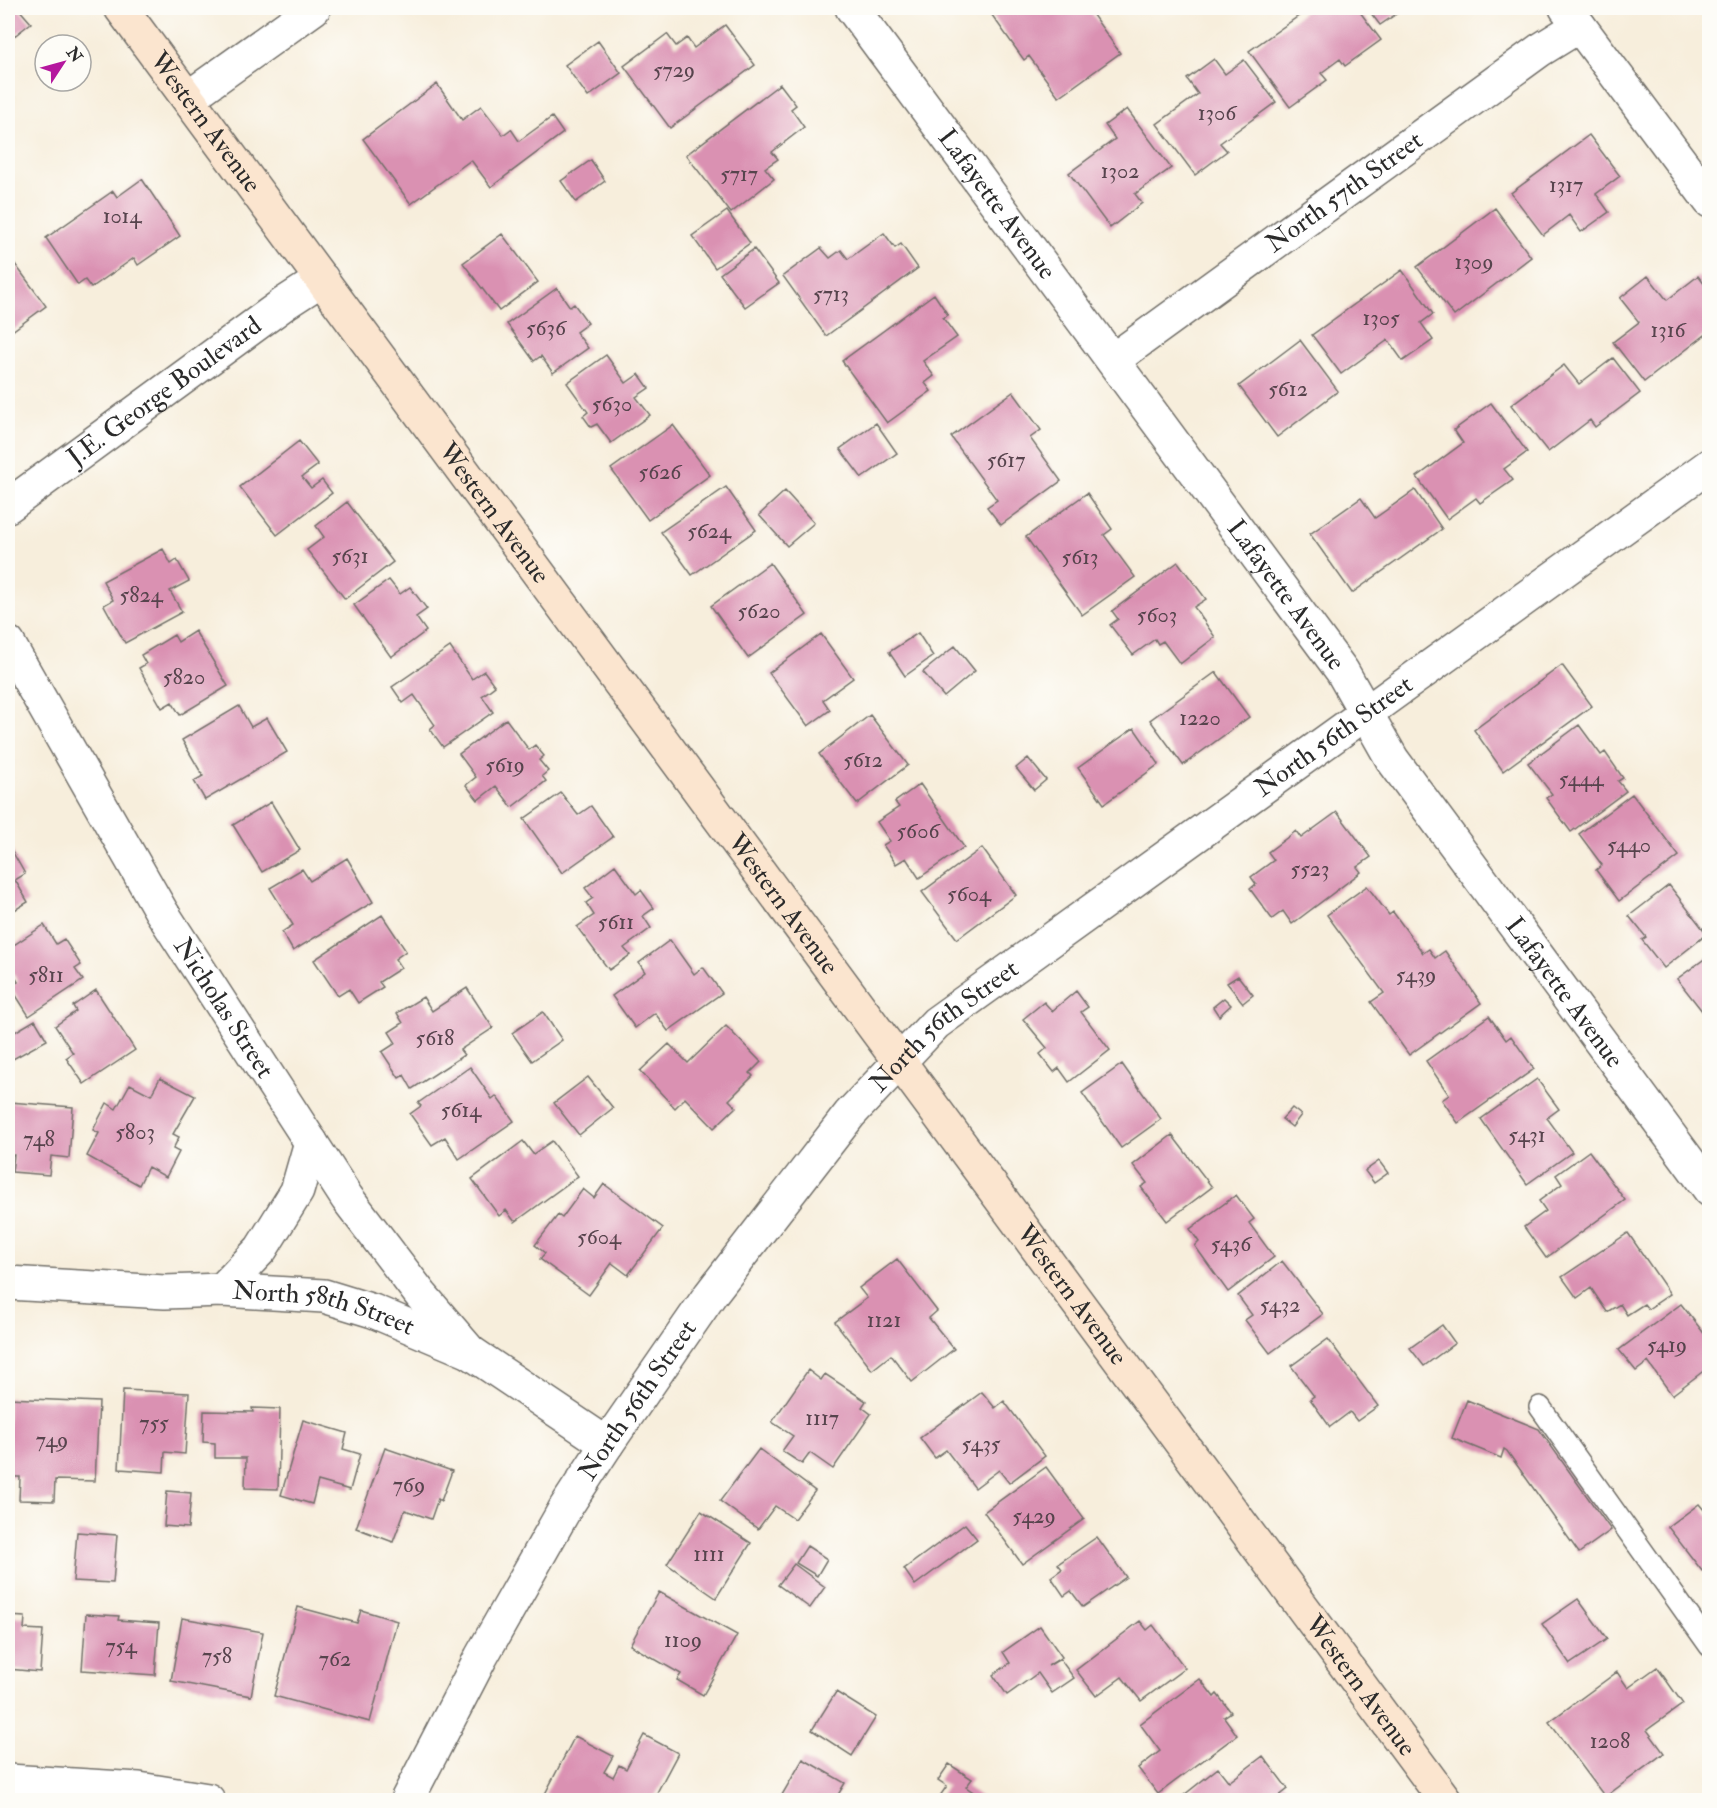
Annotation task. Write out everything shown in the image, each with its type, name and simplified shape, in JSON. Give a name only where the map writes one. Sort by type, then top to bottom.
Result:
[{"type":"street","name":"Western Avenue","points":[[121,8],[1445,1800]]},
{"type":"street","points":[[188,98],[314,8]]},
{"type":"street","name":"Lafayette Avenue","points":[[852,8],[1342,671],[1392,759],[1710,1190]]},
{"type":"street","points":[[1572,16],[1710,201]]},
{"type":"street","name":"North 57th Street","points":[[1113,360],[1540,50],[1572,16]]},
{"type":"street","name":"J.E. George Boulevard","points":[[8,506],[285,303],[322,279]]},
{"type":"street","name":"North 56th Street","points":[[407,1800],[481,1657],[566,1507],[607,1443],[710,1295],[850,1114],[936,1023],[1710,465]]},
{"type":"street","name":"Nicholas Street","points":[[8,643],[161,911],[347,1198],[421,1295],[470,1352]]},
{"type":"street","points":[[222,1290],[261,1249],[297,1191],[311,1142]]},
{"type":"street","name":"North 58th Street","points":[[8,1283],[165,1292],[222,1290],[324,1296],[373,1311],[470,1352],[607,1443]]},
{"type":"street","points":[[8,1781],[139,1789],[208,1800]]},
{"type":"lane","points":[[1540,1407],[1710,1646]]},
{"type":"building","points":[[8,8],[18,8],[31,23],[8,41]]},
{"type":"building","points":[[994,8],[1088,8],[1120,53],[1059,97],[1029,56],[1024,60],[989,11]]},
{"type":"building","points":[[1310,8],[1357,8],[1381,40],[1345,66],[1340,59],[1321,73],[1327,80],[1290,107],[1249,51]]},
{"type":"building","points":[[1367,8],[1405,8],[1380,25]]},
{"type":"building","points":[[725,25],[755,65],[670,128],[624,66],[667,34],[676,46],[687,38],[694,48]]},
{"type":"building","points":[[598,41],[621,73],[588,97],[565,65]]},
{"type":"building","points":[[1214,59],[1225,74],[1244,60],[1276,102],[1220,143],[1227,151],[1195,175],[1157,124],[1198,94],[1187,79]]},
{"type":"building","points":[[437,84],[462,120],[481,106],[503,135],[511,129],[519,141],[552,117],[563,133],[491,187],[471,160],[411,204],[363,139]]},
{"type":"building","points":[[780,84],[796,105],[791,109],[804,127],[772,152],[778,159],[765,168],[774,179],[731,213],[686,155]]},
{"type":"building","points":[[1127,109],[1171,168],[1135,194],[1142,203],[1110,228],[1069,173],[1115,139],[1105,125]]},
{"type":"building","points":[[1589,135],[1620,176],[1596,194],[1609,212],[1581,232],[1569,215],[1543,235],[1511,193]]},
{"type":"building","points":[[591,160],[605,181],[576,202],[561,181]]},
{"type":"building","points":[[142,179],[180,236],[138,265],[134,258],[91,288],[85,280],[78,285],[46,238],[113,191],[117,197]]},
{"type":"building","points":[[1495,208],[1531,257],[1454,316],[1417,267]]},
{"type":"building","points":[[727,211],[750,243],[715,268],[692,236]]},
{"type":"building","points":[[884,233],[895,248],[901,244],[918,268],[826,336],[783,276],[821,248],[830,258],[841,250],[848,259]]},
{"type":"building","points":[[502,234],[538,282],[499,311],[463,263]]},
{"type":"building","points":[[754,249],[779,283],[745,307],[720,274]]},
{"type":"building","points":[[12,260],[46,306],[8,334],[8,263]]},
{"type":"building","points":[[1402,270],[1433,314],[1421,323],[1433,340],[1403,361],[1388,340],[1341,374],[1312,335]]},
{"type":"building","points":[[1648,276],[1667,300],[1698,276],[1710,291],[1710,325],[1706,327],[1709,332],[1644,382],[1613,342],[1639,322],[1620,298]]},
{"type":"building","points":[[557,288],[570,307],[574,304],[588,323],[576,332],[588,348],[553,373],[541,356],[534,361],[507,324]]},
{"type":"building","points":[[934,294],[948,315],[943,318],[957,337],[923,361],[934,376],[925,383],[931,391],[887,423],[842,361]]},
{"type":"building","points":[[1300,340],[1338,391],[1277,437],[1239,386]]},
{"type":"building","points":[[606,355],[626,383],[639,374],[649,388],[636,397],[650,415],[611,443],[597,424],[591,427],[583,416],[588,412],[567,383]]},
{"type":"building","points":[[1613,358],[1640,393],[1595,427],[1590,420],[1548,452],[1511,405],[1564,365],[1579,384]]},
{"type":"building","points":[[1013,392],[1041,430],[1030,438],[1061,481],[1001,525],[987,507],[997,500],[951,437]]},
{"type":"building","points":[[1491,403],[1527,452],[1504,469],[1513,480],[1480,503],[1476,498],[1447,519],[1417,477],[1463,443],[1454,430]]},
{"type":"building","points":[[876,423],[897,453],[862,478],[840,449]]},
{"type":"building","points":[[673,425],[710,475],[648,520],[611,469]]},
{"type":"building","points":[[299,441],[318,465],[302,477],[311,488],[322,480],[332,493],[277,535],[240,487]]},
{"type":"building","points":[[726,487],[756,530],[692,575],[661,532]]},
{"type":"building","points":[[1415,490],[1442,529],[1352,593],[1310,534],[1361,498],[1375,518]]},
{"type":"building","points":[[785,491],[814,523],[787,546],[759,515]]},
{"type":"building","points":[[1087,493],[1112,529],[1104,535],[1135,577],[1082,615],[1026,537]]},
{"type":"building","points":[[347,502],[393,562],[345,599],[307,550],[324,537],[316,526]]},
{"type":"building","points":[[163,549],[171,564],[177,560],[189,581],[170,591],[182,612],[125,643],[104,605],[113,600],[103,581]]},
{"type":"building","points":[[1178,562],[1206,599],[1194,607],[1215,637],[1180,664],[1163,641],[1158,644],[1155,639],[1133,655],[1110,625],[1118,619],[1112,611]]},
{"type":"building","points":[[770,563],[807,615],[748,658],[711,606]]},
{"type":"building","points":[[389,580],[400,594],[410,587],[427,609],[416,617],[426,631],[391,657],[354,605]]},
{"type":"building","points":[[195,631],[228,686],[180,715],[172,702],[162,708],[139,668],[146,664],[141,655],[174,635],[178,642]]},
{"type":"building","points":[[918,633],[933,656],[905,676],[889,652]]},
{"type":"building","points":[[821,634],[853,678],[823,700],[830,710],[808,726],[769,673]]},
{"type":"building","points":[[955,646],[975,671],[944,697],[923,672]]},
{"type":"building","points":[[450,647],[472,679],[484,671],[495,686],[482,696],[493,712],[443,747],[430,729],[435,725],[414,695],[403,703],[392,687]]},
{"type":"building","points":[[1562,665],[1592,706],[1503,771],[1474,730]]},
{"type":"building","points":[[1216,672],[1249,717],[1183,765],[1150,720]]},
{"type":"building","points":[[239,706],[251,727],[267,718],[287,752],[205,800],[194,781],[203,776],[182,740]]},
{"type":"building","points":[[870,715],[908,765],[857,804],[819,754]]},
{"type":"building","points":[[506,719],[529,750],[535,745],[544,756],[539,760],[548,771],[542,776],[546,781],[512,807],[496,786],[478,800],[466,785],[476,777],[459,754]]},
{"type":"building","points":[[1579,725],[1601,755],[1605,752],[1623,778],[1618,781],[1626,791],[1571,832],[1546,798],[1552,794],[1528,763]]},
{"type":"building","points":[[1134,728],[1159,764],[1104,804],[1078,768]]},
{"type":"building","points":[[1028,758],[1046,780],[1034,790],[1016,768]]},
{"type":"building","points":[[920,784],[964,847],[919,878],[906,858],[896,864],[883,845],[890,841],[877,822],[899,807],[895,802]]},
{"type":"building","points":[[561,793],[578,815],[591,806],[613,837],[562,873],[524,819]]},
{"type":"building","points":[[1632,794],[1679,856],[1619,901],[1596,870],[1602,865],[1579,834]]},
{"type":"building","points":[[271,802],[300,850],[262,872],[233,825]]},
{"type":"building","points":[[1337,812],[1371,857],[1357,867],[1361,872],[1292,924],[1283,911],[1272,919],[1250,889],[1256,884],[1251,877],[1274,860],[1268,852],[1296,831],[1301,838]]},
{"type":"building","points":[[8,844],[25,874],[15,880],[28,902],[8,914]]},
{"type":"building","points":[[982,848],[1016,895],[957,939],[922,892]]},
{"type":"building","points":[[347,858],[373,902],[293,951],[282,932],[293,925],[270,888],[302,869],[310,881]]},
{"type":"building","points":[[615,865],[636,894],[641,890],[654,908],[643,916],[651,928],[624,948],[630,955],[609,970],[577,927],[594,915],[586,903],[593,898],[585,888]]},
{"type":"building","points":[[1669,885],[1707,934],[1664,968],[1642,940],[1646,937],[1629,916]]},
{"type":"building","points":[[1367,886],[1389,915],[1393,912],[1423,953],[1429,949],[1435,958],[1445,951],[1481,1003],[1409,1055],[1371,1002],[1384,993],[1327,915]]},
{"type":"building","points":[[382,915],[406,951],[395,959],[401,968],[379,982],[383,987],[358,1003],[349,989],[338,996],[314,960]]},
{"type":"building","points":[[44,925],[56,944],[64,939],[81,965],[75,969],[83,980],[29,1016],[10,986],[18,982],[8,965],[8,949]]},
{"type":"building","points":[[670,940],[694,974],[703,967],[722,993],[668,1031],[655,1013],[635,1028],[612,996],[645,972],[639,963]]},
{"type":"building","points":[[1710,955],[1710,1021],[1677,979]]},
{"type":"building","points":[[1238,976],[1253,995],[1243,1003],[1227,983]]},
{"type":"building","points":[[467,988],[493,1028],[460,1050],[464,1055],[412,1089],[404,1075],[399,1078],[382,1052],[396,1043],[389,1032],[403,1023],[397,1013],[423,997],[432,1011]]},
{"type":"building","points":[[96,990],[135,1050],[84,1084],[66,1058],[73,1053],[55,1026],[76,1011],[73,1006]]},
{"type":"building","points":[[1076,991],[1088,1007],[1081,1012],[1110,1050],[1069,1082],[1059,1068],[1054,1072],[1040,1054],[1047,1048],[1023,1019],[1044,1002],[1052,1011]]},
{"type":"building","points":[[1224,998],[1231,1005],[1219,1016],[1213,1007]]},
{"type":"building","points":[[543,1012],[562,1040],[532,1061],[512,1033]]},
{"type":"building","points":[[1489,1016],[1506,1040],[1511,1036],[1534,1069],[1458,1123],[1442,1100],[1449,1095],[1426,1061]]},
{"type":"building","points":[[35,1020],[47,1040],[13,1059],[8,1048],[8,1036]]},
{"type":"building","points":[[726,1026],[761,1062],[750,1073],[753,1076],[729,1100],[736,1107],[714,1128],[685,1098],[675,1108],[640,1071],[669,1044],[688,1063]]},
{"type":"building","points":[[1122,1064],[1161,1119],[1121,1148],[1082,1093]]},
{"type":"building","points":[[470,1067],[492,1099],[496,1096],[514,1121],[459,1159],[445,1137],[432,1145],[410,1114],[421,1106],[418,1103]]},
{"type":"building","points":[[588,1077],[613,1108],[579,1135],[554,1103]]},
{"type":"building","points":[[160,1078],[195,1096],[173,1134],[179,1137],[173,1149],[179,1152],[166,1177],[148,1167],[139,1185],[87,1156],[99,1133],[93,1130],[107,1103],[116,1109],[130,1084],[151,1095]]},
{"type":"building","points":[[1537,1079],[1559,1109],[1547,1118],[1572,1152],[1527,1184],[1481,1119]]},
{"type":"building","points":[[9,1102],[73,1107],[69,1158],[51,1156],[49,1175],[12,1172],[14,1155],[8,1155]]},
{"type":"building","points":[[1292,1108],[1301,1115],[1292,1127],[1282,1119]]},
{"type":"building","points":[[1172,1135],[1212,1187],[1167,1221],[1141,1187],[1147,1183],[1133,1165]]},
{"type":"building","points":[[523,1141],[533,1154],[552,1141],[578,1176],[515,1222],[506,1210],[499,1216],[472,1179]]},
{"type":"building","points":[[1589,1151],[1625,1200],[1546,1258],[1524,1227],[1546,1211],[1539,1201],[1562,1184],[1556,1175]]},
{"type":"building","points":[[1379,1161],[1388,1173],[1374,1183],[1365,1171]]},
{"type":"building","points":[[604,1184],[663,1228],[628,1275],[612,1263],[589,1295],[540,1259],[545,1253],[535,1245],[558,1215],[562,1218],[583,1189],[594,1198]]},
{"type":"building","points":[[1236,1195],[1254,1219],[1249,1223],[1274,1257],[1228,1292],[1195,1246],[1199,1242],[1190,1229]]},
{"type":"building","points":[[1628,1233],[1670,1294],[1648,1309],[1644,1304],[1627,1315],[1620,1304],[1607,1312],[1591,1288],[1577,1298],[1562,1277]]},
{"type":"building","points":[[897,1259],[937,1311],[929,1318],[954,1349],[912,1382],[891,1355],[872,1370],[835,1322],[867,1298],[859,1288]]},
{"type":"building","points":[[1282,1261],[1323,1314],[1270,1353],[1245,1320],[1252,1315],[1238,1296]]},
{"type":"building","points":[[1681,1304],[1710,1341],[1710,1366],[1672,1395],[1648,1362],[1636,1371],[1619,1350]]},
{"type":"building","points":[[1442,1325],[1455,1343],[1424,1366],[1410,1348]]},
{"type":"building","points":[[1328,1339],[1378,1406],[1357,1421],[1350,1412],[1330,1427],[1310,1399],[1314,1396],[1291,1366]]},
{"type":"building","points":[[808,1370],[821,1380],[825,1374],[866,1401],[862,1407],[871,1414],[833,1469],[810,1453],[802,1464],[782,1451],[793,1436],[772,1422]]},
{"type":"building","points":[[123,1390],[189,1393],[185,1454],[165,1452],[164,1472],[119,1469]]},
{"type":"building","points":[[982,1392],[995,1408],[1004,1401],[1045,1456],[1009,1483],[999,1470],[975,1488],[946,1450],[935,1458],[920,1438]]},
{"type":"building","points":[[8,1398],[99,1402],[95,1481],[55,1480],[54,1501],[19,1500],[20,1477],[8,1477]]},
{"type":"building","points":[[1467,1400],[1539,1429],[1611,1530],[1579,1553],[1507,1451],[1504,1449],[1501,1458],[1452,1438]]},
{"type":"building","points":[[252,1408],[280,1409],[278,1489],[245,1488],[246,1458],[215,1458],[215,1443],[203,1442],[204,1411],[253,1412]]},
{"type":"building","points":[[303,1420],[347,1433],[343,1449],[360,1454],[350,1490],[318,1481],[312,1504],[281,1495]]},
{"type":"building","points":[[385,1448],[452,1471],[441,1501],[438,1499],[431,1519],[405,1510],[393,1542],[356,1528]]},
{"type":"building","points":[[759,1449],[815,1491],[794,1519],[775,1506],[758,1529],[720,1501]]},
{"type":"building","points":[[1046,1467],[1084,1519],[1022,1564],[984,1512]]},
{"type":"building","points":[[167,1491],[191,1493],[188,1528],[164,1526]]},
{"type":"building","points":[[1699,1504],[1710,1517],[1710,1565],[1702,1571],[1668,1527]]},
{"type":"building","points":[[701,1511],[751,1543],[716,1598],[667,1564]]},
{"type":"building","points":[[965,1524],[977,1539],[915,1585],[904,1569]]},
{"type":"building","points":[[77,1532],[117,1535],[113,1583],[73,1581]]},
{"type":"building","points":[[1097,1537],[1126,1577],[1083,1607],[1071,1591],[1064,1596],[1051,1577],[1062,1569],[1058,1564]]},
{"type":"building","points":[[807,1546],[827,1559],[817,1576],[796,1563]]},
{"type":"building","points":[[794,1564],[825,1587],[810,1608],[778,1585]]},
{"type":"building","points":[[659,1592],[737,1635],[703,1695],[677,1680],[681,1674],[630,1645]]},
{"type":"building","points":[[1578,1599],[1607,1639],[1570,1664],[1542,1624]]},
{"type":"building","points":[[298,1607],[357,1623],[361,1610],[397,1621],[370,1722],[274,1696]]},
{"type":"building","points":[[86,1614],[119,1616],[118,1620],[159,1623],[155,1675],[82,1670]]},
{"type":"building","points":[[8,1616],[25,1617],[24,1629],[43,1630],[40,1672],[8,1669]]},
{"type":"building","points":[[182,1618],[263,1632],[251,1696],[171,1681]]},
{"type":"building","points":[[1140,1621],[1147,1630],[1153,1625],[1185,1668],[1141,1701],[1122,1677],[1096,1696],[1076,1670]]},
{"type":"building","points":[[1040,1626],[1062,1657],[1048,1666],[1060,1659],[1074,1678],[1052,1693],[1038,1673],[1007,1695],[993,1675],[1010,1663],[1003,1652]]},
{"type":"building","points":[[1657,1667],[1683,1704],[1647,1730],[1664,1753],[1605,1797],[1549,1722],[1617,1672],[1628,1688]]},
{"type":"building","points":[[1200,1679],[1214,1697],[1217,1694],[1231,1712],[1224,1717],[1237,1735],[1158,1794],[1138,1768],[1160,1751],[1140,1724]]},
{"type":"building","points":[[836,1692],[876,1717],[852,1756],[812,1730]]},
{"type":"building","points":[[644,1735],[678,1753],[653,1800],[558,1800],[545,1794],[575,1736],[613,1756],[604,1772],[613,1777],[619,1765],[626,1769]]},
{"type":"building","points":[[1263,1756],[1288,1789],[1274,1800],[1179,1799],[1218,1768],[1229,1782]]},
{"type":"building","points":[[803,1759],[845,1783],[835,1800],[779,1800]]},
{"type":"building","points":[[949,1764],[972,1779],[966,1787],[985,1800],[937,1800],[947,1786],[938,1780]]}]
